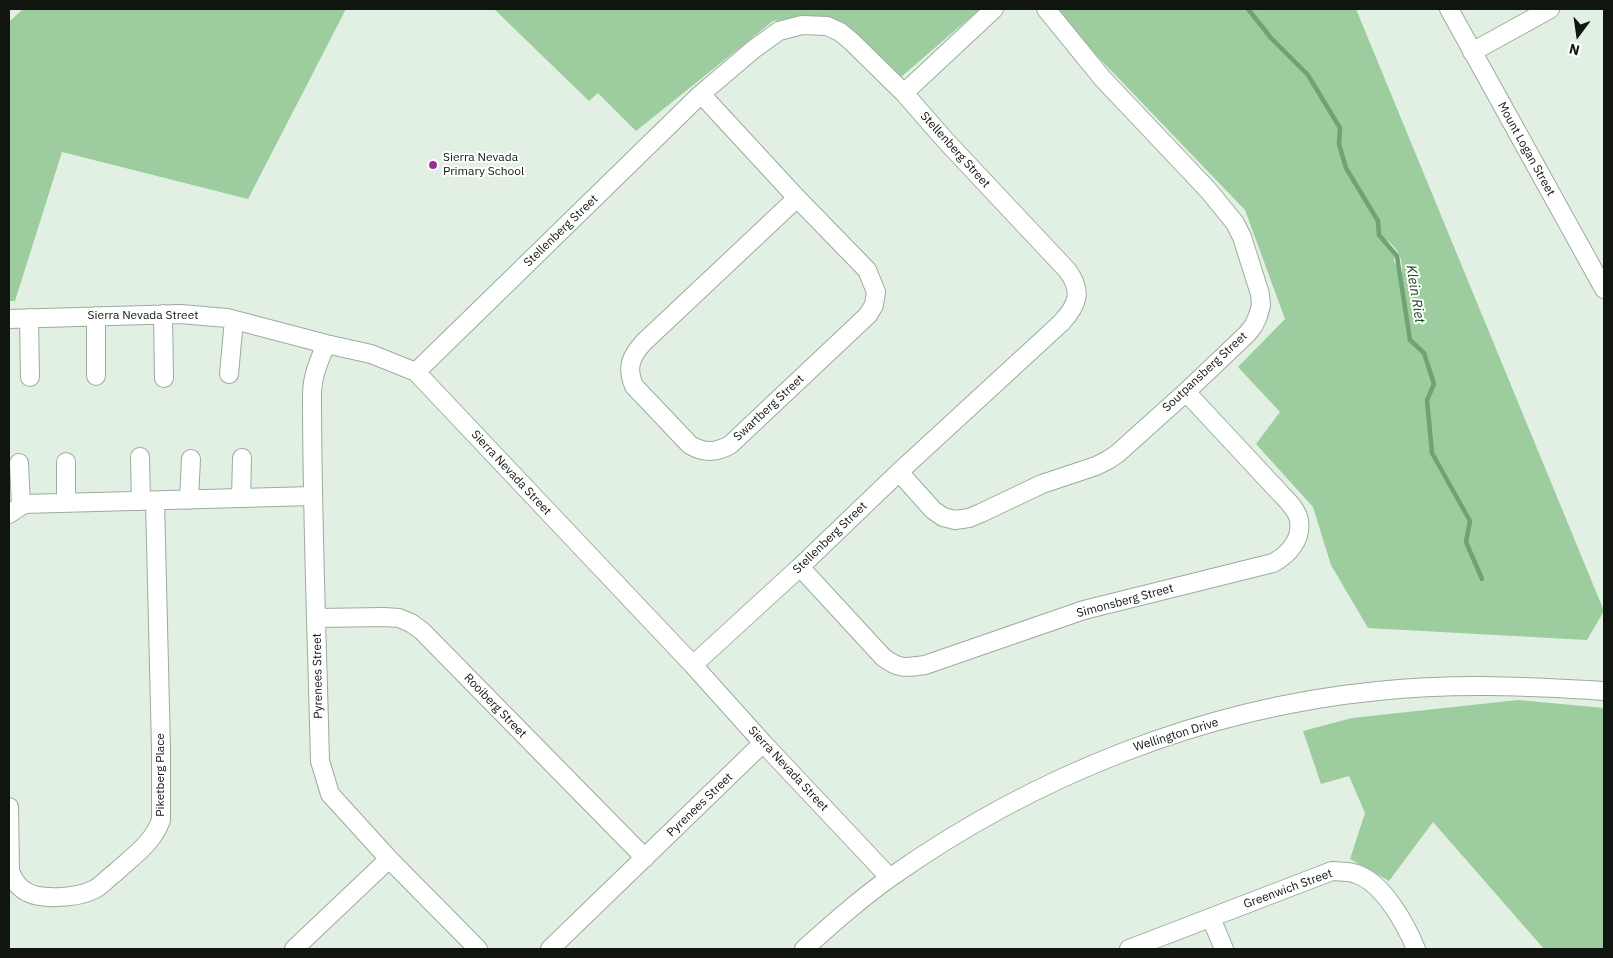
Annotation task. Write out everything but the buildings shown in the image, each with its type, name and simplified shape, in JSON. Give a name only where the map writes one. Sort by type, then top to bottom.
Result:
[{"type":"street","points":[[904,93],[994,9]]},
{"type":"street","name":"Soutpansberg Street","points":[[899,472],[933,510],[943,517],[955,520],[969,518],[1042,484],[1096,466],[1108,460],[1186,392],[1247,334],[1258,316],[1261,305],[1260,294],[1242,236],[1235,223],[1103,79],[1046,9]]},
{"type":"street","name":"Mount Logan Street","points":[[1448,9],[1604,289]]},
{"type":"street","points":[[1472,52],[1550,9]]},
{"type":"street","name":"Stellenberg Street","points":[[416,372],[701,94],[754,49],[780,31],[809,24],[827,26],[840,32],[852,41],[904,93],[945,140],[1067,270],[1074,280],[1077,290],[1076,301],[1072,311],[1061,323],[693,665]]},
{"type":"street","name":"Swartberg Street","points":[[701,94],[797,198],[867,270],[876,292],[876,298],[872,310],[730,445],[715,451],[698,449],[690,445],[634,386],[630,369],[632,359],[644,342],[797,198]]},
{"type":"street","points":[[163,314],[164,378]]},
{"type":"street","name":"Sierra Nevada Street","points":[[9,319],[180,314],[234,320],[371,354],[416,372],[693,665],[763,743],[890,878]]},
{"type":"street","points":[[96,316],[96,376]]},
{"type":"street","points":[[29,318],[30,377]]},
{"type":"street","points":[[229,374],[234,320]]},
{"type":"street","name":"Pyrenees Street","points":[[326,344],[312,382],[312,496],[320,761],[324,778],[330,794],[389,858],[478,949]]},
{"type":"street","name":"Simonsberg Street","points":[[800,567],[883,657],[891,664],[901,668],[925,665],[1084,610],[1273,563],[1282,558],[1295,542],[1299,520],[1294,509],[1186,392]]},
{"type":"street","name":"Piketberg Place","points":[[9,807],[10,872],[22,890],[39,896],[79,895],[96,888],[145,846],[159,827],[161,820],[161,748],[148,501],[140,457]]},
{"type":"street","points":[[241,498],[242,458]]},
{"type":"street","points":[[189,500],[190,459]]},
{"type":"street","points":[[66,462],[66,503]]},
{"type":"street","points":[[15,510],[19,463]]},
{"type":"street","points":[[15,510],[24,504],[312,496]]},
{"type":"street","name":"Rooiberg Street","points":[[317,618],[399,618],[411,623],[422,631],[645,858]]},
{"type":"street","name":"Wellington Drive","points":[[804,949],[890,878],[973,825],[1113,755],[1174,734],[1254,712],[1335,696],[1379,691],[1426,687],[1507,686],[1604,691]]},
{"type":"street","name":"Pyrenees Street","points":[[550,949],[763,743]]},
{"type":"street","points":[[294,949],[389,858]]},
{"type":"street","name":"Greenwich Street","points":[[1129,949],[1332,871],[1356,874],[1372,883],[1394,908],[1416,949]]},
{"type":"street","points":[[1211,918],[1224,949]]},
{"type":"green space","points":[[23,9],[346,9],[248,199],[62,152],[15,301],[9,301],[9,22]]},
{"type":"green space","points":[[494,9],[980,9],[901,77],[829,17],[773,21],[636,131],[598,93],[589,101]]},
{"type":"green space","points":[[1052,9],[1356,9],[1604,611],[1587,640],[1368,628],[1331,565],[1313,507],[1256,444],[1280,412],[1238,367],[1285,319],[1245,210]],"holes":[[[1383,238],[1394,246],[1402,262],[1401,282],[1394,261],[1395,257],[1389,249],[1389,245],[1383,241]]]},
{"type":"green space","points":[[1518,700],[1604,708],[1604,949],[1544,949],[1433,822],[1389,881],[1350,859],[1365,813],[1349,776],[1321,784],[1303,731],[1352,718]]},
{"type":"waterway","name":"Klein Riet","points":[[1248,9],[1271,38],[1308,75],[1340,128],[1339,144],[1346,168],[1378,221],[1379,235],[1397,256],[1410,340],[1424,353],[1434,384],[1427,400],[1432,453],[1470,521],[1466,542],[1482,579]]},
{"type":"place","name":"Sierra Nevada Primary School","points":[[433,165]]}]
